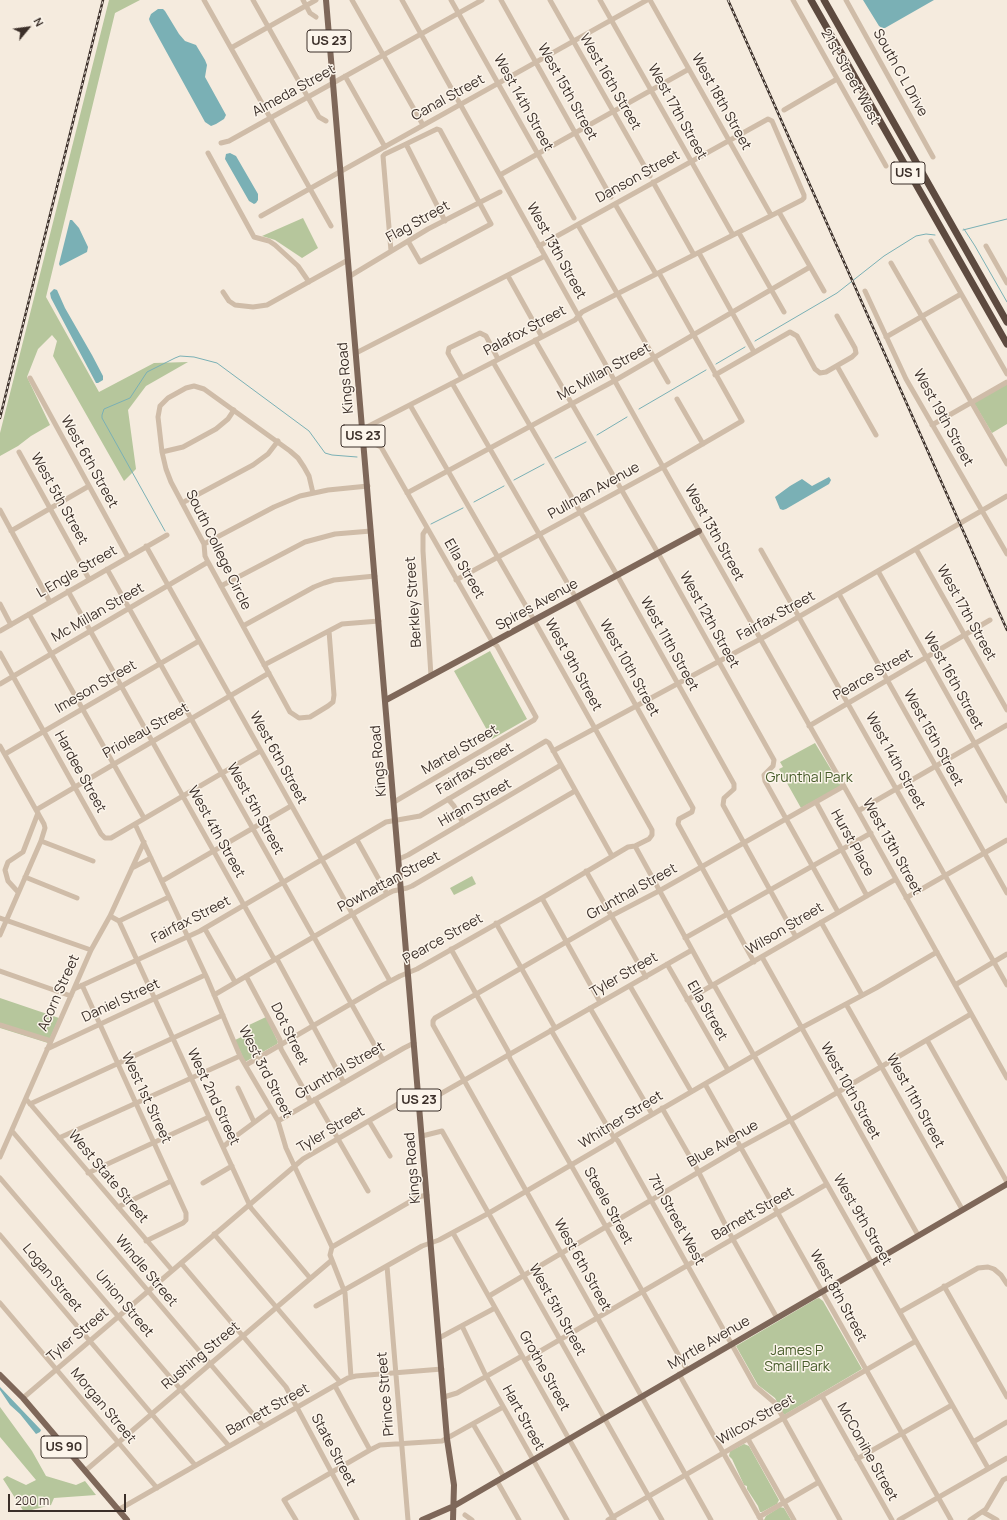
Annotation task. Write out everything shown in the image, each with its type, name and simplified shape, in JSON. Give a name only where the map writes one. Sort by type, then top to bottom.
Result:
[{"type":"highway","name":"US 1","points":[[811,0],[1007,344]]},
{"type":"highway","name":"US 1","points":[[824,0],[1007,322]]},
{"type":"main road","name":"Kings Road","points":[[326,0],[444,1397],[454,1484],[453,1520]]},
{"type":"main road","name":"Spires Avenue","points":[[386,700],[699,531]]},
{"type":"main road","name":"Myrtle Avenue","points":[[422,1520],[454,1506],[1007,1183]]},
{"type":"main road","name":"US 90","points":[[0,1375],[23,1398],[127,1520]]},
{"type":"street","points":[[204,0],[331,226]]},
{"type":"street","points":[[253,0],[319,116],[326,121]]},
{"type":"street","points":[[303,0],[310,13],[316,16]]},
{"type":"street","points":[[231,48],[316,0]]},
{"type":"street","points":[[352,0],[423,125]]},
{"type":"street","name":"West 13th Street","points":[[402,0],[614,381],[871,833],[971,1014],[1005,1070],[1007,1078]]},
{"type":"street","name":"West 14th Street","points":[[451,0],[574,218]]},
{"type":"street","name":"Almeda Street","points":[[221,143],[229,142],[482,0]]},
{"type":"street","name":"West 15th Street","points":[[501,0],[611,196]]},
{"type":"street","name":"West 16th Street","points":[[550,0],[650,176]]},
{"type":"street","name":"West 17th Street","points":[[600,0],[733,235]]},
{"type":"street","name":"Canal Street","points":[[261,216],[648,0]]},
{"type":"street","name":"West 18th Street","points":[[648,0],[689,69],[771,215]]},
{"type":"street","name":"21st Street West","points":[[793,0],[886,166]]},
{"type":"street","name":"South C L Drive","points":[[846,0],[933,157]]},
{"type":"street","points":[[500,175],[689,69]]},
{"type":"street","points":[[345,76],[385,147]]},
{"type":"street","points":[[784,110],[837,79]]},
{"type":"street","name":"Danson Street","points":[[539,246],[765,119],[770,119],[804,198]]},
{"type":"street","points":[[391,251],[383,156],[437,129],[440,130],[491,224],[420,262],[408,241]]},
{"type":"street","points":[[406,144],[445,221]]},
{"type":"street","points":[[208,153],[254,237],[275,244],[298,266],[310,282]]},
{"type":"street","points":[[653,182],[732,312],[754,352]]},
{"type":"street","name":"Flag Street","points":[[350,276],[408,241],[500,192]]},
{"type":"street","name":"Palafox Street","points":[[363,429],[575,320],[582,312],[739,233],[804,198]]},
{"type":"street","points":[[615,204],[715,375],[788,332],[793,332],[797,336],[815,369],[820,373],[826,372],[856,353],[855,348],[837,316]]},
{"type":"street","points":[[779,212],[824,291]]},
{"type":"street","points":[[578,224],[668,382]]},
{"type":"street","points":[[739,233],[784,312]]},
{"type":"street","points":[[931,241],[1007,374]]},
{"type":"street","points":[[986,246],[1007,283]]},
{"type":"street","points":[[356,353],[545,256]]},
{"type":"street","points":[[223,292],[229,301],[235,305],[267,305],[348,260]]},
{"type":"street","points":[[891,263],[1007,464]]},
{"type":"street","name":"Mc Millan Street","points":[[407,493],[614,381],[810,267]]},
{"type":"street","points":[[508,276],[542,337]]},
{"type":"street","name":"West 19th Street","points":[[865,291],[906,379],[1007,554]]},
{"type":"street","points":[[886,337],[961,294]]},
{"type":"street","name":"West 11th Street","points":[[462,378],[448,352],[449,348],[480,333],[486,336],[496,360],[531,426],[617,575],[734,784],[734,789],[724,798],[722,802],[796,937]]},
{"type":"street","name":"West 12th Street","points":[[535,340],[658,553],[774,760],[773,766],[766,773],[764,778],[838,912]]},
{"type":"street","points":[[837,366],[876,435]]},
{"type":"street","name":"Pullman Avenue","points":[[456,580],[663,467],[742,421],[715,375]]},
{"type":"street","name":"West 6th Street","points":[[30,378],[128,557]]},
{"type":"street","points":[[932,425],[1007,382]]},
{"type":"street","name":"West 10th Street","points":[[452,383],[576,598],[693,808],[693,812],[679,819],[677,823],[754,962]]},
{"type":"street","name":"South College Circle","points":[[234,410],[204,389],[194,386],[168,398],[160,406],[158,417],[162,452],[168,477],[204,544],[205,556],[208,562],[290,712],[299,718],[310,717],[333,702],[334,695],[329,631]]},
{"type":"street","points":[[677,399],[703,444]]},
{"type":"street","name":"West 9th Street","points":[[410,405],[595,728],[652,830],[652,835]]},
{"type":"street","points":[[162,452],[183,447],[216,429],[228,419],[234,410],[298,458],[309,476],[313,493]]},
{"type":"street","points":[[182,503],[253,465],[268,454],[278,442]]},
{"type":"street","name":"Ella Street","points":[[364,445],[375,444],[381,447],[456,580],[493,643],[497,646],[536,717]]},
{"type":"street","name":"West 5th Street","points":[[18,452],[89,579]]},
{"type":"street","points":[[11,531],[89,486]]},
{"type":"street","points":[[204,544],[283,503],[313,493],[328,490],[368,486]]},
{"type":"street","name":"Fairfax Street","points":[[74,989],[205,929],[386,822],[420,816],[546,741],[549,743],[553,751],[800,617],[1007,496]]},
{"type":"street","points":[[0,510],[50,602]]},
{"type":"street","name":"Berkley Street","points":[[426,528],[423,534],[422,551],[431,676]]},
{"type":"street","points":[[221,586],[293,548],[316,538],[335,534],[371,531]]},
{"type":"street","name":"L Engle Street","points":[[0,631],[167,535]]},
{"type":"street","name":"West 6th Street","points":[[146,546],[390,981]]},
{"type":"street","name":"West 17th Street","points":[[916,549],[1007,710]]},
{"type":"street","name":"West 14th Street","points":[[761,550],[849,703],[1007,985]]},
{"type":"street","name":"Mc Millan Street","points":[[0,684],[208,562]]},
{"type":"street","name":"West 5th Street","points":[[107,569],[383,1060]]},
{"type":"street","name":"West 16th Street","points":[[878,571],[1007,802]]},
{"type":"street","points":[[243,626],[324,583],[334,580],[375,576]]},
{"type":"street","name":"West 4th Street","points":[[68,591],[244,906],[275,959],[278,961],[344,1083]]},
{"type":"street","name":"West 15th Street","points":[[839,594],[1007,893]]},
{"type":"street","points":[[0,604],[11,625]]},
{"type":"street","points":[[29,614],[144,818]]},
{"type":"street","points":[[264,665],[346,623],[379,620]]},
{"type":"street","name":"Pearce Street","points":[[809,726],[990,620]]},
{"type":"street","name":"Imeson Street","points":[[5,754],[199,641]]},
{"type":"street","name":"Hardee Street","points":[[0,653],[101,834],[105,838],[110,838],[135,824]]},
{"type":"street","name":"Prioleau Street","points":[[37,811],[74,787],[190,718],[269,673]]},
{"type":"street","name":"Martel Street","points":[[394,802],[534,720],[536,717]]},
{"type":"street","points":[[858,812],[1007,725]]},
{"type":"street","points":[[0,746],[45,828],[41,841],[17,891],[0,935]]},
{"type":"street","points":[[135,824],[260,751]]},
{"type":"street","points":[[553,751],[612,856]]},
{"type":"street","name":"Hiram Street","points":[[399,859],[561,765]]},
{"type":"street","name":"Grunthal Street","points":[[433,1021],[435,1018],[611,916],[659,891],[844,786]]},
{"type":"street","name":"Powhattan Street","points":[[214,995],[393,890],[412,886],[575,791]]},
{"type":"street","points":[[448,799],[454,806],[463,823]]},
{"type":"street","name":"Hurst Place","points":[[816,802],[867,896]]},
{"type":"street","points":[[162,881],[291,806]]},
{"type":"street","points":[[17,891],[6,877],[6,868],[10,861],[23,852],[37,811]]},
{"type":"street","name":"West 3rd Street","points":[[135,824],[188,937],[240,1056],[278,1121],[286,1148],[332,1246],[330,1255],[344,1290]]},
{"type":"street","points":[[685,938],[871,833]]},
{"type":"street","name":"Pearce Street","points":[[246,1065],[390,981],[417,969],[628,847],[634,846],[649,839],[652,835]]},
{"type":"street","points":[[357,840],[387,894]]},
{"type":"street","points":[[906,898],[1007,840]]},
{"type":"street","points":[[41,841],[93,861]]},
{"type":"street","name":"Acorn Street","points":[[0,1157],[91,950],[110,916],[144,842]]},
{"type":"street","name":"West 9th Street","points":[[634,846],[988,1468]]},
{"type":"street","points":[[132,868],[151,858]]},
{"type":"street","points":[[586,871],[646,977]]},
{"type":"street","points":[[25,877],[77,898]]},
{"type":"street","name":"Wilson Street","points":[[687,1000],[896,879]]},
{"type":"street","points":[[110,916],[119,921],[169,897]]},
{"type":"street","points":[[542,898],[600,1002]]},
{"type":"street","points":[[0,918],[91,950]]},
{"type":"street","name":"West 2nd Street","points":[[119,921],[251,1208],[310,1278]]},
{"type":"street","points":[[821,922],[862,995]]},
{"type":"street","name":"7th Street West","points":[[496,923],[553,1029],[755,1386],[773,1400],[840,1520]]},
{"type":"street","points":[[205,929],[235,982]]},
{"type":"street","name":"Steele Street","points":[[451,949],[510,1059],[687,1370]]},
{"type":"street","name":"Tyler Street","points":[[23,1398],[304,1159],[410,1098],[428,1102],[692,950]]},
{"type":"street","name":"Whitner Street","points":[[316,1306],[422,1246],[453,1233],[527,1191],[612,1141],[617,1135],[662,1108],[937,952]]},
{"type":"street","points":[[955,985],[1007,954]]},
{"type":"street","name":"West 10th Street","points":[[762,957],[918,1235]]},
{"type":"street","name":"Ella Street","points":[[667,964],[728,1070]]},
{"type":"street","points":[[0,971],[71,996]]},
{"type":"street","name":"Daniel Street","points":[[48,1049],[205,975]]},
{"type":"street","name":"Dot Street","points":[[246,976],[280,1040],[281,1049],[339,1138],[368,1191]]},
{"type":"street","name":"West 1st Street","points":[[82,985],[186,1213],[186,1220],[180,1225],[146,1241]]},
{"type":"street","points":[[630,986],[691,1092]]},
{"type":"street","name":"West 11th Street","points":[[846,1004],[962,1209]]},
{"type":"street","points":[[590,1008],[652,1114]]},
{"type":"street","name":"Blue Avenue","points":[[489,1296],[741,1147],[838,1093],[971,1014]]},
{"type":"street","points":[[30,1104],[223,1015]]},
{"type":"street","name":"West 6th Street","points":[[433,1021],[433,1025],[464,1081],[711,1520]]},
{"type":"street","points":[[0,1025],[51,1041]]},
{"type":"street","points":[[927,1040],[1007,1183]]},
{"type":"street","name":"Grunthal Street","points":[[278,1121],[414,1043]]},
{"type":"street","points":[[59,1138],[240,1056]]},
{"type":"street","name":"West 8th Street","points":[[704,1084],[951,1520]]},
{"type":"street","points":[[238,1088],[254,1122]]},
{"type":"street","name":"West State Street","points":[[26,1099],[172,1270]]},
{"type":"street","points":[[662,1108],[777,1318]]},
{"type":"street","points":[[223,1147],[271,1110]]},
{"type":"street","points":[[88,1173],[209,1116]]},
{"type":"street","points":[[369,1121],[390,1156]]},
{"type":"street","name":"West 5th Street","points":[[422,1136],[442,1130],[662,1520]]},
{"type":"street","name":"Windle Street","points":[[12,1131],[263,1426]]},
{"type":"street","points":[[203,1183],[232,1166]]},
{"type":"street","name":"Union Street","points":[[0,1178],[229,1446]]},
{"type":"street","points":[[118,1207],[171,1181]]},
{"type":"street","name":"Barnett Street","points":[[444,1397],[457,1392],[486,1376],[560,1340],[827,1184]]},
{"type":"street","points":[[332,1246],[418,1197],[427,1195]]},
{"type":"street","name":"Grothe Street","points":[[453,1233],[524,1358],[611,1519]]},
{"type":"street","points":[[214,1234],[276,1307],[338,1384],[370,1450]]},
{"type":"street","name":"Logan Street","points":[[0,1235],[195,1465]]},
{"type":"street","name":"Rushing Street","points":[[85,1471],[151,1413],[332,1260]]},
{"type":"street","name":"State Street","points":[[181,1263],[286,1387],[357,1520]]},
{"type":"street","name":"Prince Street","points":[[387,1266],[408,1520]]},
{"type":"street","points":[[900,1312],[974,1270],[988,1267],[997,1271],[1007,1284]]},
{"type":"street","points":[[944,1286],[1007,1397]]},
{"type":"street","points":[[344,1290],[351,1377]]},
{"type":"street","name":"Morgan Street","points":[[0,1303],[157,1488]]},
{"type":"street","points":[[439,1338],[495,1308]]},
{"type":"street","name":"Hart Street","points":[[462,1326],[486,1376],[567,1520]]},
{"type":"street","name":"Wilcox Street","points":[[611,1519],[648,1496],[916,1341]]},
{"type":"street","name":"Barnett Street","points":[[118,1510],[351,1377],[442,1369]]},
{"type":"street","points":[[679,1374],[760,1518],[819,1482]]},
{"type":"street","name":"McConihe Street","points":[[822,1396],[892,1520]]},
{"type":"street","points":[[857,1459],[952,1405]]},
{"type":"street","points":[[296,1520],[284,1500],[370,1450],[380,1446],[402,1443],[442,1441],[503,1407]]},
{"type":"street","points":[[973,1442],[1007,1422]]},
{"type":"street","points":[[473,1424],[504,1477]]},
{"type":"street","points":[[748,1439],[794,1520]]},
{"type":"street","points":[[899,1520],[1007,1458]]},
{"type":"street","points":[[970,1520],[983,1512],[989,1505],[1003,1480],[1007,1478]]},
{"type":"street","points":[[497,1481],[519,1520]]},
{"type":"street","points":[[983,1512],[997,1520]]},
{"type":"street","points":[[465,1515],[472,1520]]},
{"type":"green space","points":[[109,0],[140,0],[115,13],[46,297],[99,392],[154,363],[188,362],[146,386],[128,410],[136,469],[124,481],[53,356],[57,341],[52,335],[38,349],[27,377],[50,425],[0,456],[0,433]]},
{"type":"green space","points":[[303,218],[318,248],[302,258],[275,240],[262,236]]},
{"type":"green space","points":[[1007,384],[1007,424],[992,433],[974,403]]},
{"type":"green space","points":[[490,651],[527,719],[492,739],[454,671]]},
{"type":"green space","name":"Grunthal Park","points":[[815,743],[841,786],[801,808],[779,769],[783,767],[780,762]]},
{"type":"green space","points":[[472,876],[476,884],[454,895],[450,888]]},
{"type":"green space","points":[[0,998],[59,1018],[48,1043],[0,1028]]},
{"type":"green space","points":[[266,1017],[278,1042],[245,1062],[235,1040],[252,1032],[249,1025]]},
{"type":"green space","name":"James P Small Park","points":[[819,1298],[823,1301],[862,1369],[784,1415],[775,1398],[758,1385],[736,1346]]},
{"type":"green space","points":[[0,1407],[32,1451],[46,1476],[76,1485],[85,1481],[96,1495],[54,1498],[51,1505],[24,1512],[3,1479],[7,1476],[26,1485],[36,1480],[0,1437]]},
{"type":"green space","points":[[744,1444],[749,1446],[779,1500],[777,1504],[762,1512],[760,1512],[758,1506],[747,1489],[747,1486],[744,1485],[732,1459],[729,1456],[730,1451]]},
{"type":"green space","points":[[780,1507],[784,1508],[791,1520],[764,1520],[766,1516]]},
{"type":"water","points":[[863,0],[934,0],[885,28],[882,28],[879,26]]},
{"type":"water","points":[[158,9],[163,9],[165,11],[179,34],[185,41],[196,45],[205,60],[207,65],[205,77],[226,115],[224,119],[216,124],[211,126],[205,122],[150,22],[149,19],[151,14]]},
{"type":"water","points":[[230,153],[236,156],[258,194],[258,200],[254,204],[249,201],[225,159],[226,154]]},
{"type":"water","points":[[70,220],[72,220],[79,228],[88,247],[87,252],[60,266],[59,264]]},
{"type":"water","points":[[54,289],[57,290],[65,308],[103,376],[103,380],[98,383],[96,383],[51,298],[50,293]]},
{"type":"water","points":[[829,477],[831,480],[829,484],[786,509],[780,509],[775,497],[790,486],[802,479],[812,486]]},
{"type":"water","points":[[0,1387],[41,1430],[40,1432],[36,1434],[20,1414],[10,1405],[0,1390]]},
{"type":"waterway","points":[[963,230],[1007,219]]},
{"type":"waterway","points":[[964,229],[1007,302]]},
{"type":"waterway","points":[[755,341],[837,293],[884,256],[916,236],[926,234],[935,235]]},
{"type":"waterway","points":[[716,364],[745,347]]},
{"type":"waterway","points":[[165,531],[102,418],[102,415],[104,409],[130,398],[147,372],[180,356],[194,357],[217,363],[309,431],[325,453],[357,457]]},
{"type":"waterway","points":[[639,409],[706,370]]},
{"type":"waterway","points":[[597,435],[627,417]]},
{"type":"waterway","points":[[555,458],[586,442]]},
{"type":"waterway","points":[[514,480],[544,464]]},
{"type":"waterway","points":[[474,502],[504,486]]},
{"type":"waterway","points":[[431,524],[463,508]]},
{"type":"railway","points":[[0,418],[103,0]]},
{"type":"railway","points":[[728,0],[1007,630]]}]
